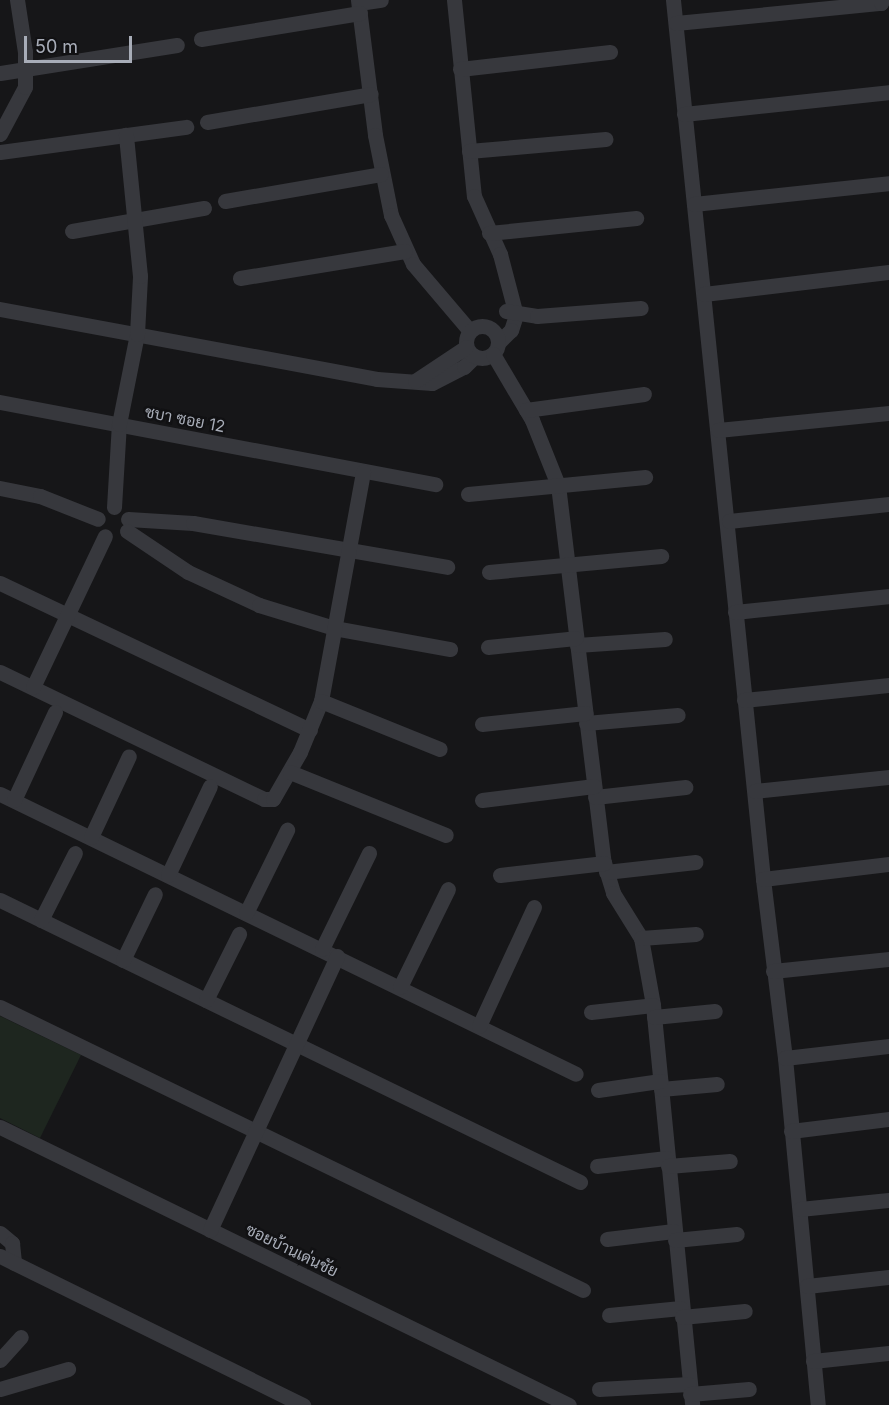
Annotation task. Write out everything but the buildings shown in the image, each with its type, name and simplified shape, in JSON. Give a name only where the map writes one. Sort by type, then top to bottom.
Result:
[{"type":"street","points":[[0,134],[25,87],[27,70],[17,0]]},
{"type":"street","points":[[201,39],[381,0]]},
{"type":"street","points":[[0,309],[377,379],[442,380],[470,352],[494,342],[512,308],[500,254],[476,205],[454,0]]},
{"type":"street","points":[[673,0],[729,521],[744,700],[773,971],[785,1058],[818,1405]]},
{"type":"street","points":[[676,23],[781,6],[881,3],[881,0]]},
{"type":"street","points":[[359,5],[381,174],[391,215],[405,251],[470,331],[470,352]]},
{"type":"street","points":[[0,73],[177,45]]},
{"type":"street","points":[[460,69],[610,52]]},
{"type":"street","points":[[684,114],[889,92]]},
{"type":"street","points":[[207,122],[371,94]]},
{"type":"street","points":[[0,152],[186,127]]},
{"type":"street","points":[[126,135],[140,276],[137,334],[119,424],[114,507],[128,525],[188,572],[259,605],[334,628],[450,649]]},
{"type":"street","points":[[469,151],[605,139]]},
{"type":"street","points":[[225,201],[381,174]]},
{"type":"street","points":[[694,204],[889,183]]},
{"type":"street","points":[[72,231],[136,218],[204,208]]},
{"type":"street","points":[[489,233],[636,218]]},
{"type":"street","points":[[240,278],[405,251]]},
{"type":"street","points":[[704,294],[889,272]]},
{"type":"street","points":[[512,308],[641,308]]},
{"type":"street","points":[[470,331],[480,326],[494,342],[558,485],[605,867],[613,893],[641,938],[653,1011],[690,1394]]},
{"type":"street","points":[[526,410],[644,394]]},
{"type":"street","name":"ชบา ซอย 12","points":[[0,402],[435,484]]},
{"type":"street","points":[[718,430],[889,413]]},
{"type":"street","points":[[0,672],[264,799],[276,796],[290,772],[321,701],[351,551],[363,472]]},
{"type":"street","points":[[468,494],[645,477]]},
{"type":"street","points":[[0,488],[40,496],[98,519],[105,536],[33,687]]},
{"type":"street","points":[[729,521],[889,504]]},
{"type":"street","points":[[98,519],[114,507]]},
{"type":"street","points":[[105,536],[117,538],[128,525],[193,523],[447,567]]},
{"type":"street","points":[[489,572],[661,556]]},
{"type":"street","points":[[0,583],[309,730]]},
{"type":"street","points":[[735,612],[889,596]]},
{"type":"street","points":[[488,647],[665,639]]},
{"type":"street","points":[[744,700],[889,685]]},
{"type":"street","points":[[321,701],[440,749]]},
{"type":"street","points":[[55,712],[7,797],[576,1074]]},
{"type":"street","points":[[482,724],[678,714]]},
{"type":"street","points":[[91,837],[129,756]]},
{"type":"street","points":[[290,772],[446,836]]},
{"type":"street","points":[[755,790],[889,777]]},
{"type":"street","points":[[168,875],[210,786]]},
{"type":"street","points":[[482,800],[685,787]]},
{"type":"street","points":[[246,913],[286,830]]},
{"type":"street","points":[[41,920],[75,853]]},
{"type":"street","points":[[322,949],[369,853]]},
{"type":"street","points":[[500,875],[695,862]]},
{"type":"street","points":[[763,879],[889,864]]},
{"type":"street","points":[[400,987],[448,889]]},
{"type":"street","points":[[123,960],[155,894]]},
{"type":"street","points":[[0,900],[580,1182]]},
{"type":"street","points":[[478,1026],[534,907]]},
{"type":"street","points":[[206,999],[239,934]]},
{"type":"street","points":[[641,938],[696,934]]},
{"type":"street","points":[[210,1230],[337,957]]},
{"type":"street","points":[[773,971],[889,959]]},
{"type":"street","points":[[0,1007],[583,1290]]},
{"type":"street","points":[[591,1012],[715,1011]]},
{"type":"street","points":[[785,1058],[889,1046]]},
{"type":"street","points":[[598,1090],[660,1085],[717,1084]]},
{"type":"street","points":[[791,1131],[889,1119]]},
{"type":"street","name":"ซอยบ้านเด่นชัย","points":[[0,1127],[569,1405]]},
{"type":"street","points":[[597,1166],[730,1161]]},
{"type":"street","points":[[800,1209],[889,1200]]},
{"type":"street","points":[[0,1233],[12,1243],[7,1259],[303,1405]]},
{"type":"street","points":[[607,1239],[737,1234]]},
{"type":"street","points":[[807,1286],[889,1277]]},
{"type":"street","points":[[609,1315],[746,1311]]},
{"type":"street","points":[[0,1360],[21,1336]]},
{"type":"street","points":[[813,1361],[889,1353]]},
{"type":"street","points":[[0,1389],[68,1369]]},
{"type":"street","points":[[599,1389],[690,1394],[749,1389]]},
{"type":"shaded area","points":[[0,1016],[81,1055],[40,1138],[0,1118]]}]
